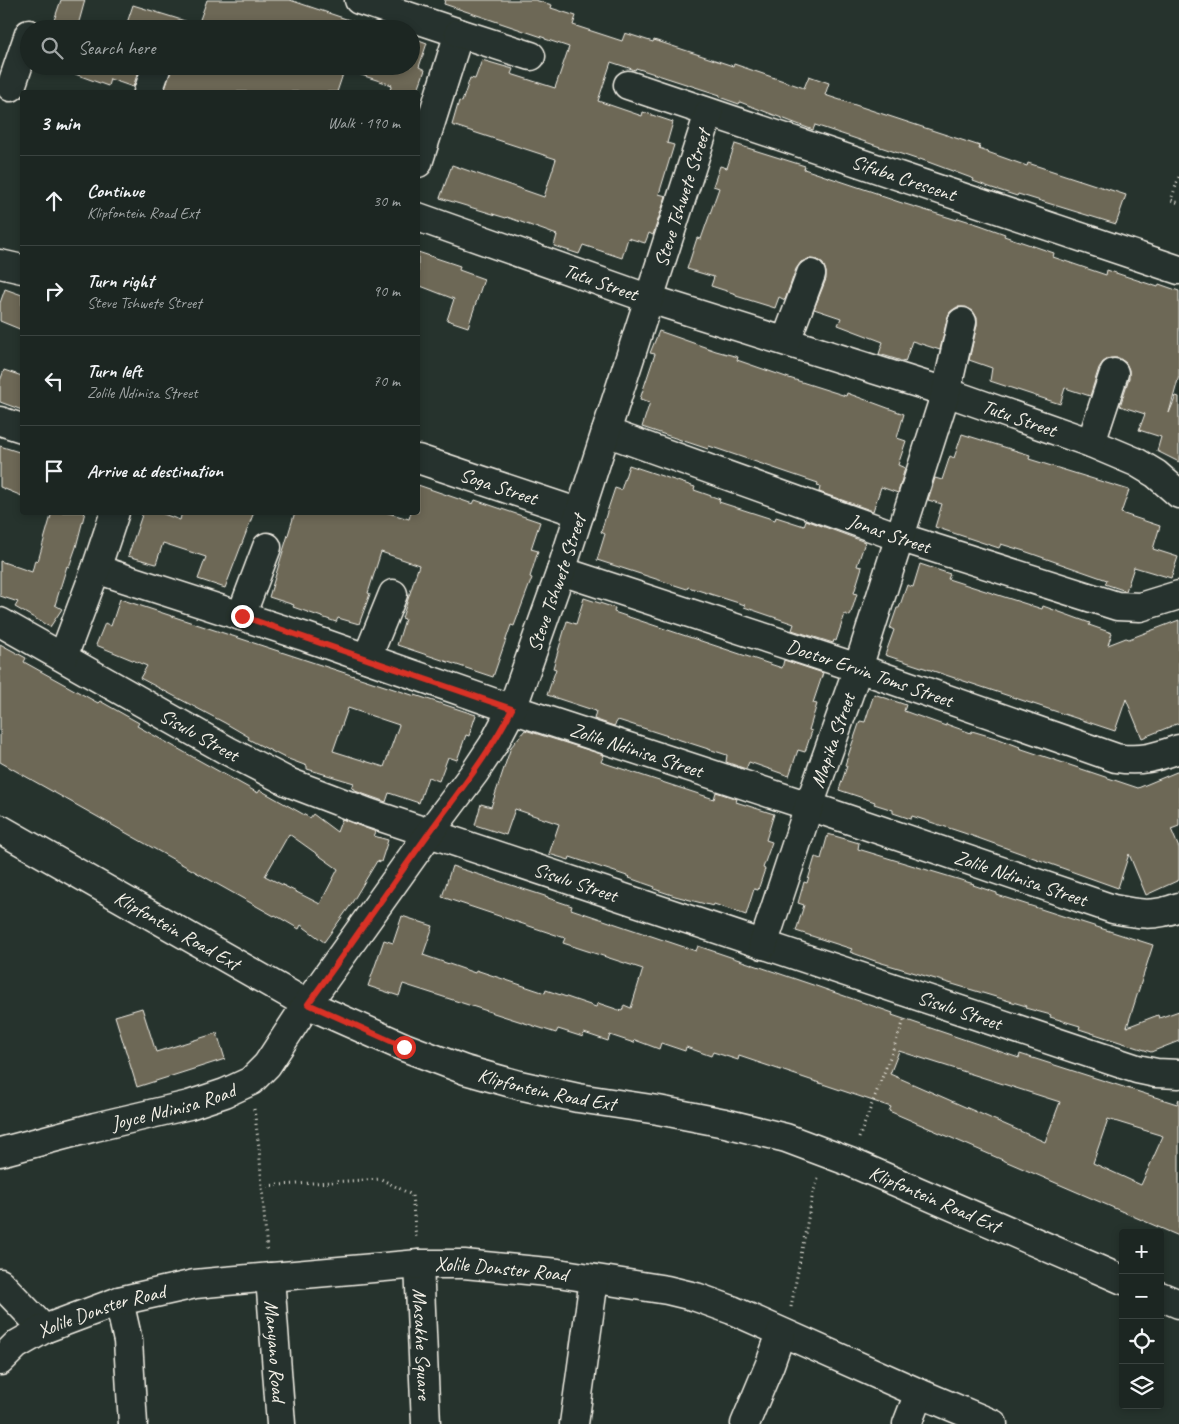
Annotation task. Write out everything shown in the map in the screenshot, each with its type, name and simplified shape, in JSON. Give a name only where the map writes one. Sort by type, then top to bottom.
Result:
[{"type":"street","points":[[360,0],[531,56]]},
{"type":"street","points":[[420,157],[459,33]]},
{"type":"street","points":[[14,88],[20,67]]},
{"type":"street","points":[[149,90],[154,75]]},
{"type":"street","name":"Sifuba Crescent","points":[[628,86],[1179,270]]},
{"type":"street","name":"Steve Tshwete Street","points":[[308,1004],[475,772],[493,745],[512,709],[561,572],[708,113]]},
{"type":"street","name":"Tutu Street","points":[[420,218],[650,299],[946,392],[1091,444],[1136,462],[1156,474],[1179,494]]},
{"type":"street","points":[[0,264],[20,269]]},
{"type":"street","points":[[786,341],[811,274]]},
{"type":"street","points":[[946,392],[962,322]]},
{"type":"street","points":[[1091,444],[1114,373]]},
{"type":"street","name":"Mapika Street","points":[[763,945],[809,806],[858,668],[946,392]]},
{"type":"street","points":[[0,421],[20,427]]},
{"type":"street","name":"Jonas Street","points":[[606,432],[900,537],[1117,606],[1140,607],[1179,595]]},
{"type":"street","name":"Soga Street","points":[[420,460],[580,513]]},
{"type":"street","points":[[63,657],[114,515]]},
{"type":"street","points":[[242,616],[267,547]]},
{"type":"street","name":"Zolile Ndinisa Street","points":[[96,569],[242,616],[512,709],[809,806],[1113,909],[1138,914],[1152,914],[1179,907]]},
{"type":"street","name":"Doctor Ervin Toms Street","points":[[561,572],[858,668],[1116,758],[1132,760],[1151,758],[1179,749]]},
{"type":"street","points":[[367,658],[394,594]]},
{"type":"street","name":"Sisulu Street","points":[[0,622],[228,751],[288,782],[369,813],[1137,1069],[1156,1073],[1179,1074]]},
{"type":"street","name":"Klipfontein Road Ext","points":[[0,829],[308,1004],[404,1047],[465,1070],[519,1085],[578,1098],[726,1123],[786,1138],[838,1158],[1119,1278]]},
{"type":"street","name":"Joyce Ndinisa Road","points":[[0,1152],[189,1105],[225,1093],[251,1081],[267,1066],[308,1004]]},
{"type":"street","name":"Xolile Donster Road","points":[[0,1361],[16,1345],[44,1329],[119,1301],[195,1284],[419,1264],[464,1264],[507,1267],[594,1279],[666,1290],[696,1298],[732,1310],[993,1424]]},
{"type":"street","name":"Masakhe Square","points":[[419,1264],[426,1424]]},
{"type":"street","name":"Manyano Road","points":[[270,1277],[280,1424]]},
{"type":"street","points":[[574,1424],[594,1279]]},
{"type":"street","points":[[0,1283],[44,1329]]},
{"type":"street","points":[[1164,1298],[1179,1304]]},
{"type":"street","points":[[119,1301],[128,1341],[133,1424]]},
{"type":"street","points":[[745,1424],[781,1333]]},
{"type":"street","points":[[907,1424],[919,1393]]},
{"type":"path","points":[[1179,177],[1171,200],[1179,202]]},
{"type":"path","points":[[781,1333],[792,1304],[813,1193],[838,1158],[914,994]]},
{"type":"path","points":[[251,1081],[270,1277]]},
{"type":"path","points":[[262,1186],[381,1179],[412,1195],[419,1264]]},
{"type":"building","points":[[61,0],[85,0],[79,20],[54,20]]},
{"type":"building","points":[[207,0],[290,0],[349,20],[200,20]]},
{"type":"building","points":[[445,0],[535,0],[552,5],[551,8],[576,16],[573,25],[622,41],[625,33],[653,42],[654,40],[733,66],[734,64],[804,88],[809,76],[829,83],[825,95],[980,146],[979,149],[1027,166],[1028,163],[1126,195],[1116,224],[992,188],[973,181],[974,179],[920,159],[815,125],[813,130],[740,102],[739,104],[719,97],[720,95],[636,68],[635,70],[611,62],[598,101],[642,116],[643,112],[673,122],[667,143],[674,145],[659,194],[666,196],[653,235],[649,233],[645,243],[628,238],[622,258],[583,245],[579,254],[554,246],[557,235],[507,217],[440,198],[452,165],[544,197],[556,159],[452,125],[459,101],[462,102],[470,78],[475,79],[482,60],[513,69],[511,74],[555,88],[569,47],[444,4]]},
{"type":"building","points":[[133,5],[182,20],[128,20]]},
{"type":"building","points":[[420,40],[427,43],[420,64]]},
{"type":"building","points":[[420,68],[425,70],[418,90],[390,90],[392,85],[361,75],[420,75]]},
{"type":"building","points":[[78,75],[137,75],[133,87],[110,79],[108,86]]},
{"type":"building","points":[[169,75],[343,75],[338,90],[165,90]]},
{"type":"building","points":[[735,144],[805,166],[804,169],[902,203],[980,225],[1005,234],[1004,236],[1054,253],[1053,257],[1106,275],[1107,270],[1158,287],[1159,284],[1179,291],[1179,376],[1169,413],[1176,396],[1179,397],[1179,462],[1157,451],[1161,437],[1139,430],[1145,414],[1120,406],[1129,378],[1129,370],[1126,363],[1119,358],[1110,358],[1103,362],[1099,368],[1090,396],[1065,388],[1060,404],[990,381],[992,368],[969,360],[977,318],[973,311],[966,307],[957,307],[950,312],[940,350],[912,341],[905,362],[879,354],[883,342],[838,325],[841,318],[814,309],[826,279],[823,264],[817,260],[809,259],[801,262],[796,269],[785,300],[779,297],[775,308],[711,286],[714,277],[687,269],[697,238],[701,239],[719,188],[713,186],[720,166],[727,168]]},
{"type":"building","points":[[420,253],[460,266],[459,270],[484,279],[468,327],[447,320],[454,299],[420,286]]},
{"type":"building","points":[[5,289],[20,294],[20,329],[0,321],[0,303]]},
{"type":"building","points":[[659,331],[738,357],[737,360],[789,378],[846,396],[847,393],[904,414],[897,438],[906,441],[898,465],[905,468],[898,493],[881,487],[873,511],[819,492],[820,487],[817,486],[818,483],[709,446],[708,449],[642,427],[650,402],[640,399],[655,354],[650,353]]},
{"type":"building","points":[[4,370],[20,375],[20,409],[0,402],[0,381]]},
{"type":"building","points":[[962,434],[1030,455],[1029,459],[1129,490],[1121,513],[1160,526],[1153,549],[1178,557],[1171,578],[1134,567],[1126,591],[1105,584],[1107,580],[1024,551],[1001,544],[999,548],[935,527],[942,504],[928,500],[935,478],[942,480],[950,456],[954,458]]},
{"type":"building","points":[[0,446],[20,452],[20,495],[0,487]]},
{"type":"building","points":[[629,465],[695,487],[694,490],[720,499],[719,502],[775,520],[776,517],[804,526],[806,520],[865,542],[857,566],[862,567],[854,593],[857,594],[850,616],[845,614],[836,641],[834,640],[833,643],[792,630],[794,624],[744,607],[745,605],[688,587],[687,589],[597,560],[605,534],[601,532],[615,488],[621,490]]},
{"type":"building","points":[[420,486],[473,504],[475,500],[540,522],[531,549],[538,551],[530,577],[532,578],[514,626],[511,625],[493,677],[397,645],[405,619],[402,618],[419,565],[381,552],[368,593],[370,594],[359,624],[338,618],[336,622],[269,597],[294,515],[395,515],[409,519],[410,515],[420,515]]},
{"type":"building","points":[[51,515],[84,515],[76,547],[69,567],[67,566],[55,605],[62,609],[50,627],[15,607],[18,602],[0,596],[0,561],[32,572],[35,560],[38,561]]},
{"type":"building","points":[[142,515],[166,515],[180,520],[181,515],[253,515],[225,588],[198,579],[206,557],[163,543],[156,564],[128,556]]},
{"type":"building","points":[[920,564],[950,574],[948,579],[1042,609],[1043,606],[1090,623],[1089,625],[1112,633],[1108,645],[1179,620],[1179,723],[1142,738],[1126,699],[1115,731],[885,655],[894,630],[890,628],[897,608],[899,608],[907,585],[913,587]]},
{"type":"building","points":[[584,598],[615,608],[614,612],[782,668],[784,660],[823,673],[813,703],[817,704],[809,730],[812,731],[805,752],[798,750],[789,776],[749,762],[746,769],[726,762],[727,755],[618,720],[614,726],[594,719],[596,711],[547,695],[556,669],[553,668],[567,621],[576,624]]},
{"type":"building","points":[[120,599],[476,715],[469,736],[466,735],[457,760],[448,757],[439,781],[428,777],[419,803],[389,793],[386,802],[355,791],[352,788],[354,783],[307,769],[307,766],[283,757],[248,739],[249,737],[225,723],[140,678],[147,666],[96,645],[105,623],[111,626]],"holes":[[[348,708],[399,725],[384,767],[333,751]]]},
{"type":"building","points":[[0,644],[26,658],[24,662],[98,703],[100,701],[139,723],[137,726],[258,793],[260,790],[310,818],[313,814],[337,832],[342,819],[376,832],[374,836],[388,840],[381,862],[377,861],[350,906],[324,942],[301,925],[299,929],[274,916],[0,762]],"holes":[[[289,834],[338,869],[320,904],[265,876]]]},
{"type":"building","points":[[874,694],[906,705],[904,711],[946,726],[946,724],[971,733],[972,731],[999,739],[1019,748],[1138,788],[1179,771],[1179,826],[1171,829],[1179,848],[1179,880],[1146,895],[1129,854],[1118,888],[964,833],[912,816],[911,819],[893,813],[893,810],[874,804],[875,802],[839,790],[847,766],[845,765],[860,721],[865,722]]},
{"type":"building","points":[[525,730],[604,755],[601,762],[714,799],[716,792],[737,799],[736,802],[774,814],[766,840],[772,842],[763,868],[765,869],[758,890],[754,889],[746,915],[714,904],[713,906],[675,896],[654,889],[655,887],[630,877],[570,857],[569,860],[549,854],[559,824],[515,809],[506,835],[475,825],[481,804],[491,807],[511,747]]},
{"type":"building","points":[[828,834],[859,843],[858,849],[974,884],[997,893],[997,895],[1153,945],[1127,1027],[1158,1015],[1159,1018],[1179,1011],[1179,1041],[1151,1052],[1079,1029],[1080,1026],[1025,1008],[1026,1006],[875,961],[850,952],[852,949],[796,931],[804,905],[798,903],[804,882],[807,883],[815,857],[821,859]]},
{"type":"building","points":[[452,866],[548,897],[572,906],[571,909],[696,951],[698,946],[1019,1058],[1020,1054],[1177,1104],[1179,1099],[1179,1236],[889,1111],[891,1107],[739,1056],[738,1060],[713,1052],[711,1056],[686,1047],[685,1051],[661,1043],[659,1049],[635,1040],[634,1043],[610,1035],[608,1041],[584,1033],[583,1037],[558,1029],[556,1033],[403,984],[399,996],[368,986],[384,940],[393,943],[402,916],[433,926],[423,955],[475,973],[476,970],[545,993],[546,990],[596,1007],[598,1003],[622,1011],[624,1005],[631,1008],[643,969],[563,943],[565,938],[442,897]],"holes":[[[899,1051],[1060,1102],[1045,1142],[890,1074]],[[1108,1119],[1163,1136],[1141,1185],[1093,1163]]]},
{"type":"building","points":[[142,1008],[156,1052],[217,1033],[225,1059],[137,1087],[115,1016]]},
{"type":"route","points":[[242,616],[512,709],[493,745],[475,772],[308,1004],[404,1047]]}]
